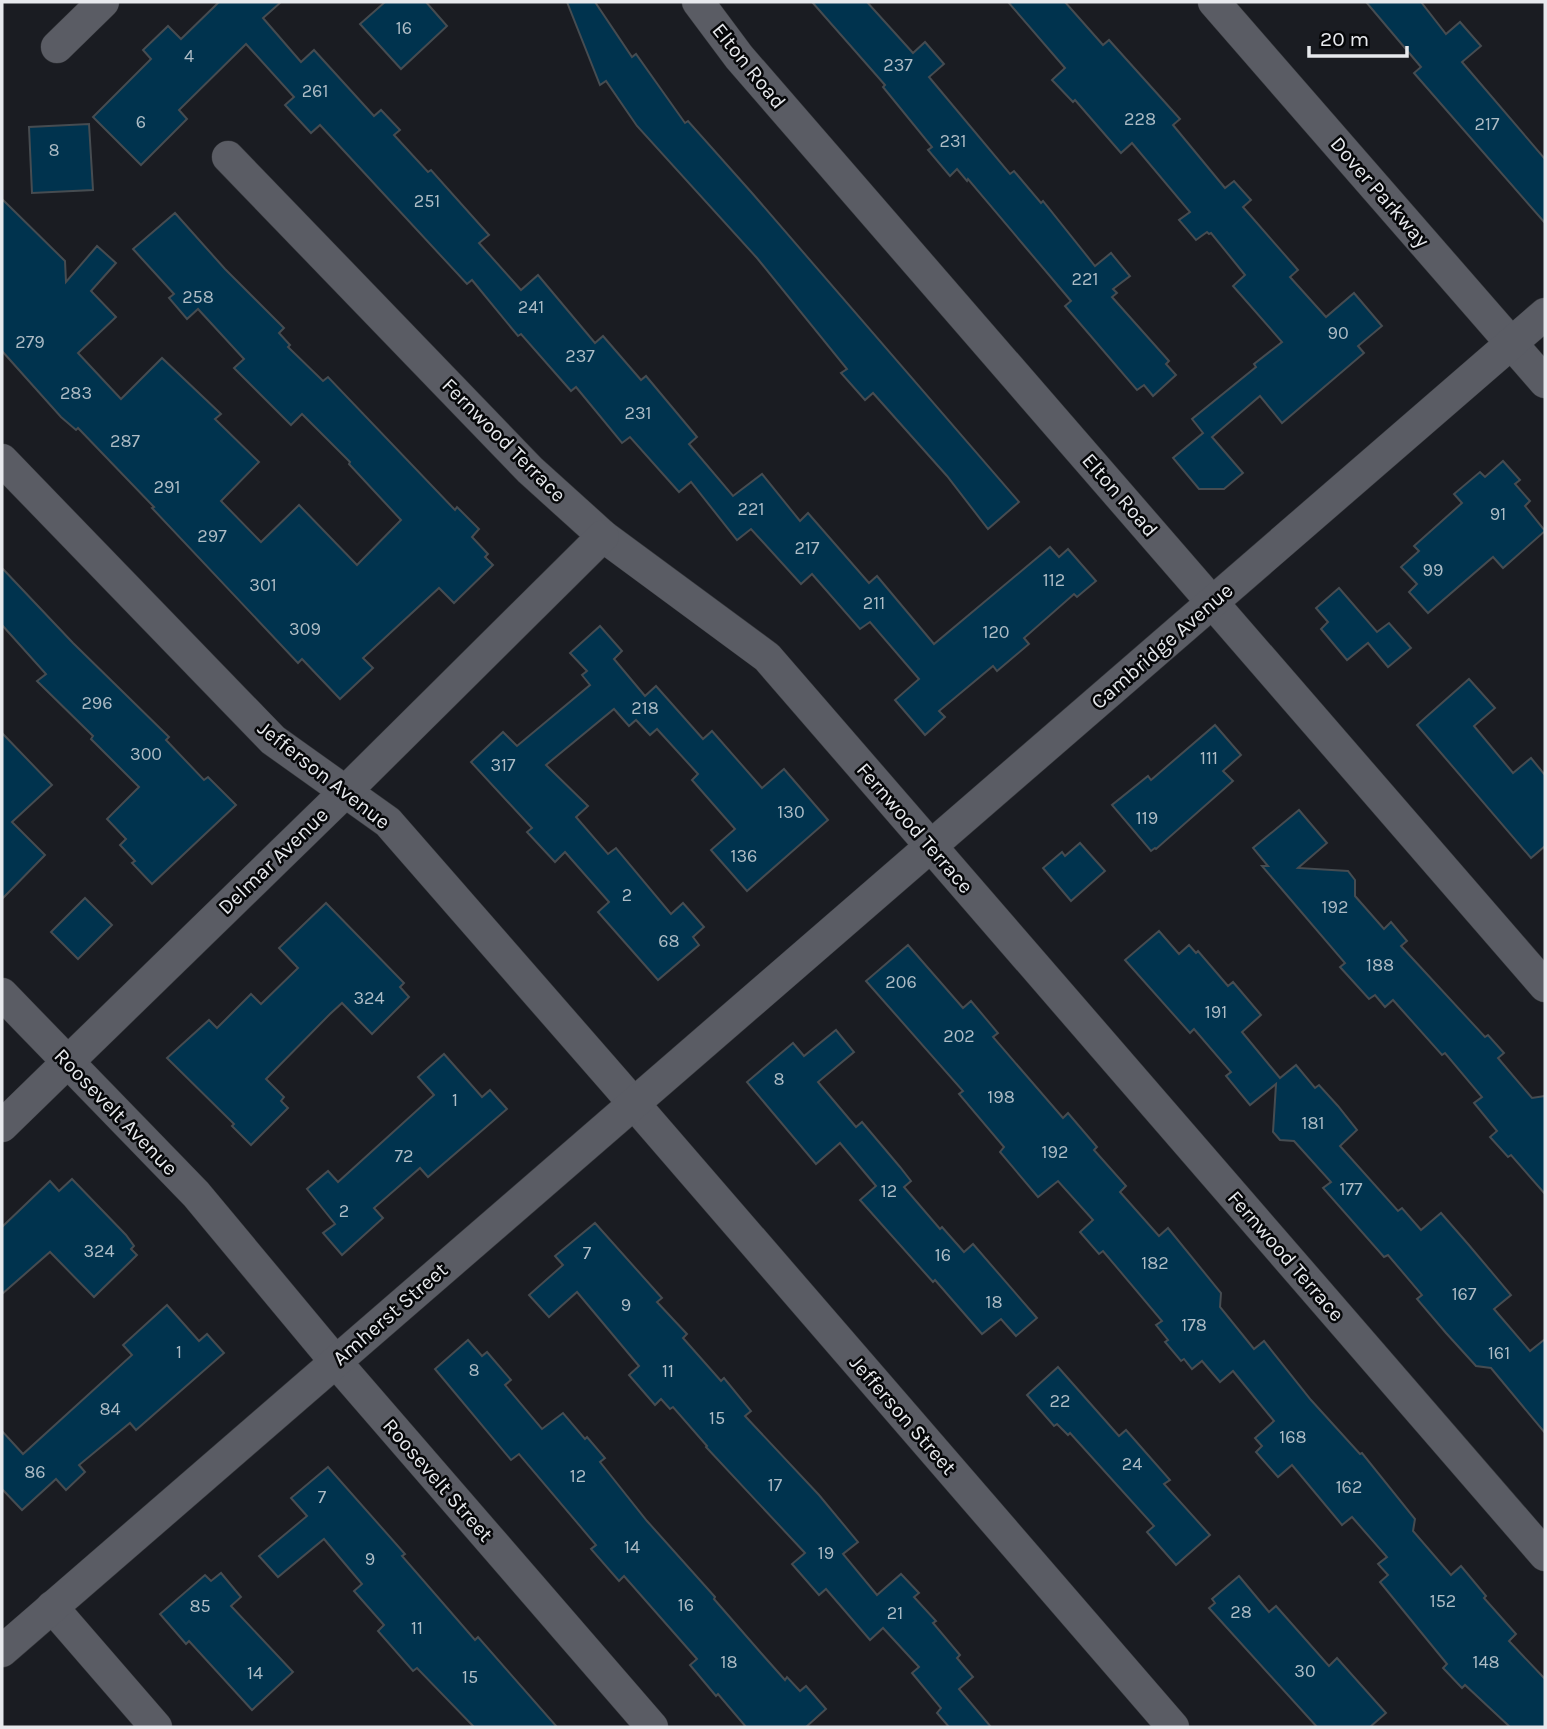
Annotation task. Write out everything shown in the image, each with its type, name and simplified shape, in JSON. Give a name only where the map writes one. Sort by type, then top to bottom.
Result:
[{"type":"street","points":[[57,47],[103,2]]},
{"type":"street","name":"Elton Road","points":[[698,2],[739,57],[1545,986]]},
{"type":"street","name":"Dover Parkway","points":[[1214,2],[1545,382]]},
{"type":"street","name":"Fernwood Terrace","points":[[228,157],[530,470],[603,536],[767,657],[1545,1555]]},
{"type":"street","name":"Cambridge Avenue","points":[[778,977],[1545,314]]},
{"type":"street","name":"Jefferson Avenue","points":[[2,460],[273,740],[387,822],[633,1103]]},
{"type":"street","name":"Delmar Avenue","points":[[2,1126],[603,536]]},
{"type":"street","name":"Amherst Street","points":[[2,1651],[778,977]]},
{"type":"street","name":"Roosevelt Avenue","points":[[2,994],[196,1194],[227,1232]]},
{"type":"street","name":"Jefferson Street","points":[[633,1103],[1173,1727]]},
{"type":"street","name":"Roosevelt Street","points":[[227,1232],[652,1727]]},
{"type":"street","points":[[52,1607],[156,1727]]},
{"type":"building","points":[[219,2],[281,2],[263,18],[301,62],[314,50],[374,116],[381,110],[400,130],[394,135],[428,172],[431,170],[489,235],[479,243],[521,290],[538,275],[595,343],[603,336],[641,380],[646,376],[697,437],[689,444],[733,496],[762,474],[800,521],[808,513],[869,583],[877,576],[934,644],[1050,547],[1059,557],[1068,549],[1096,581],[1077,597],[1074,594],[1024,638],[1029,644],[997,671],[993,666],[939,711],[945,717],[925,735],[895,700],[919,679],[870,622],[860,629],[812,574],[801,584],[751,529],[737,540],[691,482],[679,492],[630,437],[622,443],[576,387],[571,391],[521,334],[518,336],[472,280],[467,284],[320,125],[311,133],[285,105],[294,97],[246,44],[179,110],[187,119],[141,165],[93,117],[151,59],[143,50],[168,26],[181,39]]},
{"type":"building","points":[[385,2],[426,2],[447,26],[401,69],[360,24]]},
{"type":"building","points":[[567,2],[595,2],[632,57],[636,54],[685,123],[688,121],[752,193],[1019,502],[988,529],[947,476],[873,393],[865,400],[841,373],[847,369],[757,258],[637,126],[606,81],[600,85]]},
{"type":"building","points":[[812,2],[867,2],[913,53],[925,42],[944,64],[929,77],[1010,174],[1014,171],[1041,203],[1043,201],[1095,266],[1111,253],[1130,276],[1113,289],[1117,293],[1112,297],[1169,361],[1166,364],[1176,375],[1153,396],[1144,385],[1137,390],[1065,306],[1071,301],[968,179],[967,181],[957,169],[950,176],[928,150],[932,147],[883,87],[885,85]]},
{"type":"building","points":[[1008,2],[1065,2],[1103,45],[1109,40],[1180,119],[1173,125],[1225,188],[1234,181],[1251,200],[1243,207],[1298,270],[1290,277],[1326,317],[1354,293],[1382,326],[1358,346],[1364,353],[1282,423],[1260,396],[1212,437],[1243,473],[1224,489],[1199,489],[1173,458],[1203,433],[1192,419],[1282,342],[1233,286],[1245,275],[1211,233],[1207,232],[1196,240],[1179,220],[1190,212],[1132,143],[1121,153],[1075,100],[1073,102],[1052,80],[1065,68]]},
{"type":"building","points":[[1366,2],[1421,2],[1446,34],[1460,22],[1481,46],[1462,62],[1545,159],[1545,223],[1414,73],[1421,67]]},
{"type":"building","points":[[89,124],[93,190],[32,193],[29,127]]},
{"type":"building","points":[[2,199],[65,261],[66,282],[97,246],[116,263],[91,291],[116,317],[78,353],[121,399],[162,358],[221,414],[215,419],[259,462],[221,501],[261,542],[299,505],[357,565],[401,520],[350,462],[302,414],[291,425],[234,368],[244,359],[198,309],[187,319],[169,298],[174,294],[133,249],[175,213],[225,269],[284,328],[279,333],[290,345],[288,347],[323,381],[328,377],[455,510],[457,507],[479,529],[472,537],[488,554],[485,557],[493,565],[454,603],[439,588],[363,658],[373,668],[340,699],[302,659],[298,663],[152,508],[154,507],[78,428],[76,430],[61,417],[2,351]]},
{"type":"building","points":[[1503,461],[1520,480],[1515,484],[1530,501],[1525,506],[1545,531],[1503,568],[1493,557],[1428,613],[1409,592],[1417,584],[1401,567],[1419,551],[1414,546],[1462,503],[1454,494],[1480,472],[1485,477]]},
{"type":"building","points":[[2,568],[73,643],[169,737],[166,740],[204,780],[208,777],[236,805],[152,884],[132,863],[135,861],[120,845],[126,839],[107,819],[139,787],[91,739],[93,736],[37,681],[46,674],[2,625]]},
{"type":"building","points":[[1339,588],[1377,632],[1389,623],[1411,648],[1388,667],[1368,643],[1347,660],[1321,629],[1328,622],[1316,608]]},
{"type":"building","points":[[600,626],[622,651],[614,659],[645,696],[656,686],[703,739],[712,731],[762,788],[784,769],[828,820],[747,891],[711,850],[735,829],[692,780],[698,774],[657,729],[650,735],[636,720],[629,726],[614,709],[546,765],[588,806],[576,817],[608,854],[616,848],[671,914],[683,903],[704,927],[693,937],[699,945],[658,980],[598,912],[609,902],[565,852],[555,862],[527,832],[532,828],[471,762],[503,732],[517,746],[590,685],[582,675],[587,671],[570,653]]},
{"type":"building","points":[[1469,679],[1495,708],[1474,726],[1513,773],[1531,758],[1545,775],[1545,846],[1531,858],[1417,725]]},
{"type":"building","points":[[1215,725],[1241,755],[1223,771],[1233,781],[1151,851],[1112,805],[1148,776],[1151,780]]},
{"type":"building","points":[[2,733],[52,785],[12,822],[45,855],[2,899]]},
{"type":"building","points":[[1299,810],[1327,843],[1298,868],[1348,871],[1355,880],[1355,896],[1384,929],[1391,922],[1407,941],[1401,946],[1485,1037],[1488,1035],[1504,1053],[1498,1058],[1532,1098],[1545,1096],[1545,1194],[1511,1155],[1508,1157],[1490,1137],[1497,1131],[1474,1103],[1482,1097],[1445,1053],[1442,1055],[1393,1000],[1385,1007],[1375,995],[1369,999],[1340,967],[1345,963],[1262,866],[1268,866],[1253,848]]},
{"type":"building","points":[[1080,843],[1105,871],[1071,901],[1043,868],[1062,852],[1065,856]]},
{"type":"building","points":[[85,898],[112,925],[78,959],[51,932]]},
{"type":"building","points":[[326,903],[404,983],[400,987],[409,997],[372,1034],[342,1003],[330,1014],[266,1079],[284,1097],[281,1101],[288,1108],[251,1145],[232,1126],[234,1124],[167,1058],[209,1020],[217,1028],[251,994],[261,1004],[298,968],[279,948]]},
{"type":"building","points":[[1159,931],[1179,954],[1189,945],[1196,953],[1198,951],[1228,986],[1233,982],[1261,1015],[1242,1032],[1280,1078],[1296,1065],[1315,1088],[1319,1085],[1338,1106],[1357,1130],[1340,1146],[1398,1211],[1402,1208],[1421,1230],[1441,1213],[1511,1295],[1494,1309],[1530,1351],[1545,1339],[1545,1433],[1491,1368],[1476,1366],[1446,1333],[1417,1299],[1422,1295],[1388,1255],[1384,1257],[1323,1188],[1331,1182],[1294,1141],[1280,1140],[1273,1132],[1276,1084],[1250,1105],[1226,1076],[1231,1072],[1194,1029],[1190,1033],[1125,960]]},
{"type":"building","points":[[908,945],[963,1008],[971,1001],[998,1033],[993,1037],[1063,1118],[1068,1113],[1097,1147],[1094,1150],[1126,1186],[1120,1192],[1159,1236],[1168,1228],[1221,1293],[1220,1307],[1254,1349],[1264,1341],[1311,1400],[1360,1454],[1362,1453],[1415,1519],[1413,1531],[1451,1575],[1461,1566],[1486,1596],[1484,1598],[1516,1634],[1509,1641],[1545,1679],[1545,1727],[1510,1727],[1465,1685],[1462,1688],[1443,1668],[1447,1664],[1380,1582],[1388,1575],[1378,1564],[1387,1557],[1352,1517],[1342,1525],[1292,1465],[1278,1477],[1256,1452],[1262,1446],[1255,1438],[1274,1421],[1233,1371],[1220,1382],[1202,1361],[1192,1369],[1184,1359],[1181,1361],[1165,1342],[1168,1340],[1156,1325],[1162,1321],[1103,1251],[1099,1254],[1080,1232],[1093,1220],[1058,1181],[1038,1197],[1000,1152],[1004,1147],[959,1094],[963,1091],[866,981]]},
{"type":"building","points":[[836,1030],[854,1052],[818,1082],[856,1127],[862,1122],[900,1167],[911,1181],[904,1187],[940,1229],[942,1227],[964,1252],[973,1244],[1037,1318],[1016,1336],[1001,1319],[982,1334],[860,1200],[876,1186],[840,1143],[816,1164],[747,1082],[793,1043],[804,1056]]},
{"type":"building","points":[[444,1054],[482,1097],[490,1090],[507,1109],[428,1177],[420,1168],[374,1208],[383,1218],[342,1255],[323,1233],[335,1224],[307,1189],[328,1171],[338,1182],[434,1095],[418,1077]]},
{"type":"building","points":[[72,1179],[126,1235],[134,1246],[131,1249],[137,1255],[94,1297],[50,1252],[2,1294],[2,1227],[50,1181],[59,1191]]},
{"type":"building","points":[[595,1223],[662,1298],[657,1302],[687,1334],[683,1338],[721,1381],[724,1378],[751,1411],[745,1416],[819,1495],[858,1542],[843,1554],[877,1595],[901,1574],[919,1593],[914,1597],[936,1621],[933,1623],[960,1655],[957,1658],[973,1677],[959,1689],[991,1727],[949,1727],[937,1713],[941,1708],[912,1673],[919,1667],[883,1628],[870,1640],[826,1589],[819,1595],[792,1564],[805,1553],[706,1447],[673,1407],[670,1409],[661,1399],[655,1405],[629,1375],[639,1366],[577,1292],[549,1317],[529,1295],[563,1265],[555,1256]]},
{"type":"building","points":[[167,1305],[199,1341],[207,1334],[224,1353],[136,1430],[130,1423],[79,1465],[85,1472],[66,1490],[56,1479],[22,1510],[2,1489],[2,1431],[23,1454],[132,1355],[123,1345]]},
{"type":"building","points":[[468,1340],[482,1356],[487,1352],[511,1380],[505,1385],[542,1429],[563,1413],[585,1439],[587,1437],[605,1458],[600,1462],[647,1521],[761,1653],[785,1680],[787,1677],[800,1691],[806,1686],[826,1709],[806,1727],[746,1727],[690,1665],[697,1659],[624,1576],[619,1581],[591,1549],[596,1545],[519,1454],[511,1460],[435,1369]]},
{"type":"building","points":[[1058,1367],[1119,1436],[1126,1430],[1170,1480],[1164,1484],[1210,1535],[1176,1565],[1147,1532],[1154,1526],[1070,1433],[1068,1435],[1057,1424],[1054,1426],[1027,1395]]},
{"type":"building","points":[[328,1467],[405,1554],[402,1556],[475,1640],[478,1637],[557,1727],[474,1727],[417,1668],[413,1671],[378,1631],[384,1625],[354,1591],[362,1584],[324,1539],[278,1577],[259,1556],[307,1516],[291,1498]]},
{"type":"building","points":[[221,1573],[241,1597],[231,1606],[293,1672],[252,1710],[189,1641],[186,1644],[160,1614],[205,1575],[211,1581]]},
{"type":"building","points":[[1239,1576],[1269,1612],[1276,1606],[1329,1666],[1337,1658],[1386,1713],[1370,1727],[1317,1727],[1209,1608],[1215,1603],[1212,1599]]}]
